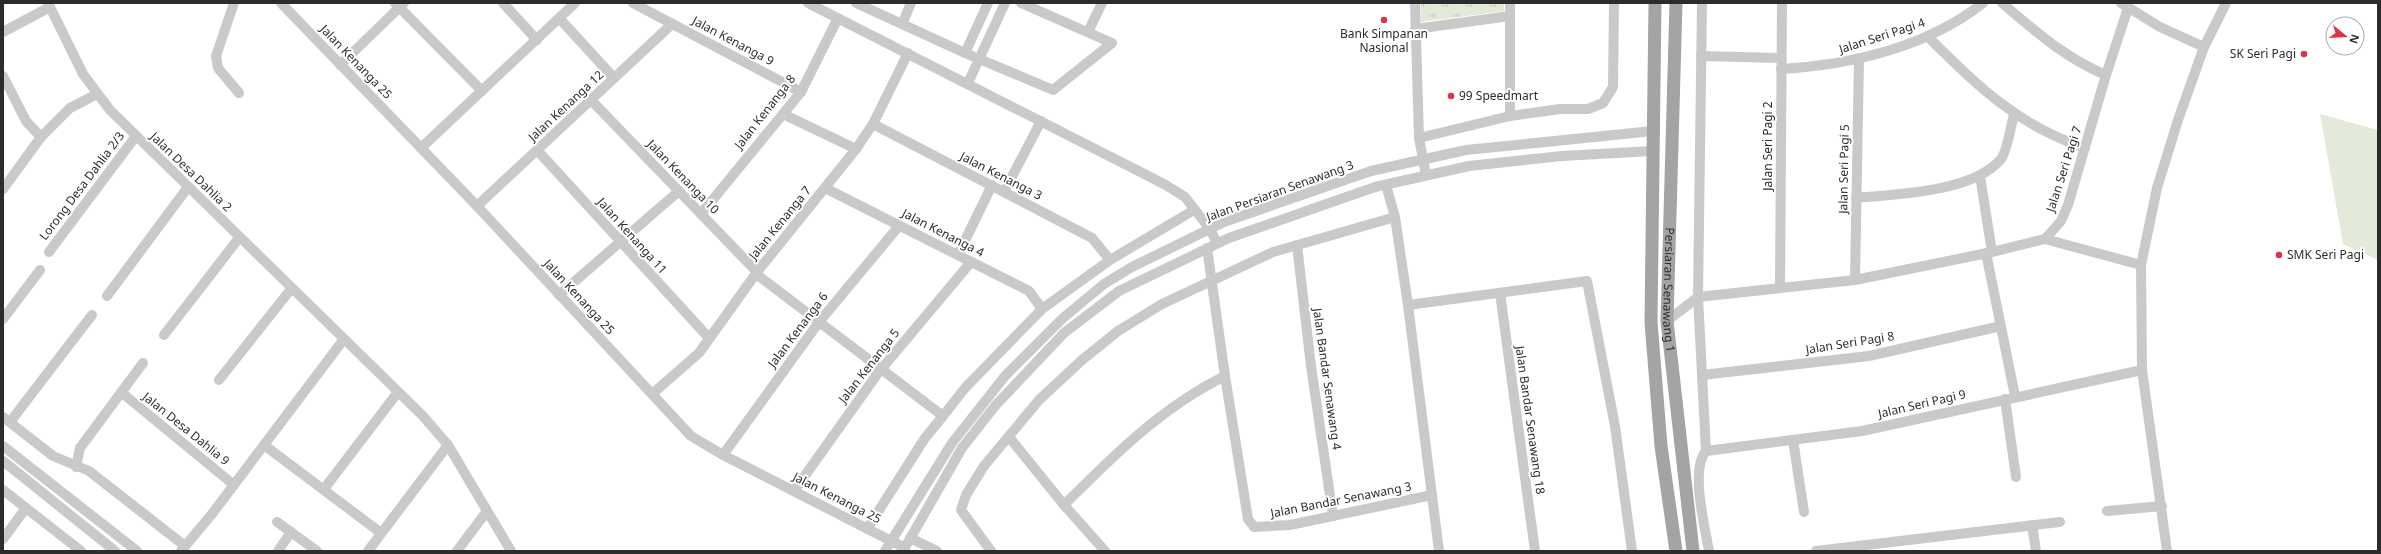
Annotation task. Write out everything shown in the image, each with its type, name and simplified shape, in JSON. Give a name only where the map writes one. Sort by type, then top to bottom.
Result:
[{"type":"main road","name":"Persiaran Senawang 1","points":[[1655,3],[1651,322],[1661,446],[1676,551]]},
{"type":"main road","name":"Persiaran Senawang 1","points":[[1676,3],[1667,321],[1693,551]]},
{"type":"street","points":[[234,3],[216,56],[218,68],[239,94]]},
{"type":"street","name":"Jalan Kenanga 25","points":[[281,3],[477,206],[691,436],[723,455],[904,549]]},
{"type":"street","points":[[503,3],[537,40]]},
{"type":"street","points":[[421,148],[560,19],[575,3]]},
{"type":"street","name":"Jalan Kenanga 9","points":[[632,3],[649,7],[672,24],[801,92]]},
{"type":"street","points":[[808,3],[1164,184],[1185,197],[1210,229],[1217,244]]},
{"type":"street","points":[[856,3],[965,53],[1052,90],[1112,43],[1021,3]]},
{"type":"street","points":[[902,24],[911,3]]},
{"type":"street","points":[[965,53],[988,3]]},
{"type":"street","points":[[968,84],[1005,3]]},
{"type":"street","points":[[1088,32],[1102,3]]},
{"type":"street","points":[[1415,3],[1419,138],[1426,175]]},
{"type":"street","points":[[1510,3],[1510,116]]},
{"type":"street","points":[[1419,138],[1510,116],[1560,110],[1588,109],[1603,103],[1612,87],[1614,3]]},
{"type":"street","points":[[1702,3],[1698,298],[1706,450],[1700,457],[1698,474],[1709,551]]},
{"type":"street","name":"Jalan Seri Pagi 2","points":[[1780,288],[1782,3]]},
{"type":"street","name":"Jalan Seri Pagi 4","points":[[1701,56],[1819,67],[1859,58],[1940,31],[1983,3]]},
{"type":"street","points":[[2002,3],[2057,49],[2083,65],[2106,75]]},
{"type":"street","points":[[2167,551],[2162,506],[2142,370],[2142,265],[2157,188],[2178,120],[2204,47],[2226,3]]},
{"type":"street","points":[[340,64],[399,4],[482,91]]},
{"type":"street","points":[[3,32],[49,5]]},
{"type":"street","name":"Jalan Desa Dahlia 2","points":[[49,5],[82,74],[97,94],[136,136],[398,392],[448,445],[511,551]]},
{"type":"street","points":[[2124,6],[2160,27],[2204,47]]},
{"type":"street","name":"Jalan Seri Pagi 7","points":[[2044,240],[2061,220],[2106,75],[2124,6]]},
{"type":"street","points":[[1415,29],[1510,16]]},
{"type":"street","name":"Jalan Kenanga 8","points":[[701,214],[801,92],[838,18]]},
{"type":"street","points":[[560,19],[614,78]]},
{"type":"street","name":"Jalan Kenanga 12","points":[[477,206],[672,24]]},
{"type":"street","points":[[1927,36],[1976,85],[2014,115],[2055,138],[2084,148]]},
{"type":"street","name":"Jalan Kenanga 7","points":[[652,394],[699,352],[756,273],[856,150],[873,124],[908,53]]},
{"type":"street","name":"Jalan Seri Pagi 5","points":[[1855,280],[1859,58]]},
{"type":"street","points":[[3,76],[26,121],[41,136]]},
{"type":"street","points":[[3,189],[41,136],[70,108],[97,94]]},
{"type":"street","name":"Jalan Kenanga 10","points":[[591,100],[756,273],[943,416]]},
{"type":"street","points":[[783,114],[856,150]]},
{"type":"street","points":[[1856,198],[1924,192],[1980,176],[2002,158],[2014,115]]},
{"type":"street","points":[[1004,192],[1041,121]]},
{"type":"street","name":"Jalan Kenanga 3","points":[[873,124],[1092,238],[1110,260]]},
{"type":"street","name":"Jalan Persiaran Senawang 3","points":[[885,551],[952,443],[1005,376],[1063,318],[1104,284],[1127,270],[1224,222],[1371,172],[1466,150],[1653,131]]},
{"type":"street","name":"Lorong Desa Dahlia 2/3","points":[[49,252],[136,136]]},
{"type":"street","name":"Jalan Kenanga 11","points":[[537,150],[709,338]]},
{"type":"street","points":[[904,549],[962,448],[995,406],[1064,333],[1118,290],[1217,244],[1386,184],[1468,166],[1562,156],[1653,151]]},
{"type":"street","points":[[1980,176],[1989,253],[2001,326],[2010,398],[2016,477]]},
{"type":"street","points":[[1386,184],[1395,217],[1408,305],[1439,551]]},
{"type":"street","points":[[958,255],[992,185]]},
{"type":"street","points":[[107,296],[188,187]]},
{"type":"street","name":"Jalan Kenanga 4","points":[[825,188],[1029,291],[1042,310]]},
{"type":"street","points":[[559,295],[679,191]]},
{"type":"street","points":[[867,529],[926,438],[965,388],[1042,310],[1110,260],[1194,210]]},
{"type":"street","points":[[991,551],[967,521],[961,510],[966,495],[984,466],[1039,400],[1082,360],[1118,331],[1162,304],[1273,252],[1395,217]]},
{"type":"street","name":"Jalan Kenanga 6","points":[[723,455],[819,322],[899,226]]},
{"type":"street","points":[[164,335],[239,238]]},
{"type":"street","points":[[1667,321],[1698,298],[1855,280],[1989,253],[2044,240],[2142,265]]},
{"type":"street","name":"Jalan Bandar Senawang 4","points":[[1297,245],[1312,366],[1334,516]]},
{"type":"street","points":[[1064,505],[1163,412],[1196,390],[1225,376],[1213,280],[1207,248]]},
{"type":"street","name":"Jalan Kenanga 5","points":[[794,491],[882,368],[971,262]]},
{"type":"street","points":[[3,319],[40,270]]},
{"type":"street","points":[[1408,305],[1587,281],[1615,426],[1632,551]]},
{"type":"street","points":[[219,380],[291,289]]},
{"type":"street","name":"Jalan Bandar Senawang 18","points":[[1500,293],[1536,551]]},
{"type":"street","points":[[92,315],[6,420],[53,456],[76,467],[89,471],[182,550],[234,485],[344,339]]},
{"type":"street","name":"Jalan Seri Pagi 8","points":[[1702,375],[1869,356],[2001,326]]},
{"type":"street","points":[[76,467],[80,448],[143,364]]},
{"type":"street","name":"Jalan Seri Pagi 9","points":[[1706,450],[1862,431],[2142,370]]},
{"type":"street","name":"Jalan Bandar Senawang 3","points":[[1225,376],[1248,518],[1254,527],[1290,525],[1432,495]]},
{"type":"street","name":"Jalan Desa Dahlia 9","points":[[122,392],[234,485]]},
{"type":"street","points":[[324,489],[398,392]]},
{"type":"street","points":[[1009,437],[1064,505],[1105,551]]},
{"type":"street","points":[[1793,440],[1804,512]]},
{"type":"street","points":[[264,444],[381,533]]},
{"type":"street","points":[[368,551],[448,445]]},
{"type":"street","points":[[3,446],[137,551]]},
{"type":"street","points":[[3,461],[115,551]]},
{"type":"street","points":[[3,490],[81,551]]},
{"type":"street","points":[[2107,511],[2162,506]]},
{"type":"street","points":[[3,539],[26,508]]},
{"type":"street","points":[[457,551],[487,511]]},
{"type":"street","points":[[277,522],[317,551]]},
{"type":"street","points":[[1816,551],[1878,547],[2060,522]]},
{"type":"street","points":[[2032,525],[2036,551]]},
{"type":"street","points":[[278,551],[291,532]]},
{"type":"street","points":[[910,538],[937,551]]},
{"type":"street","points":[[104,542],[112,551]]},
{"type":"green space","points":[[1421,3],[1504,3],[1504,11],[1421,22]]},
{"type":"green space","points":[[2320,114],[2378,130],[2378,260],[2343,244]]},
{"type":"place","name":"Bank Simpanan Nasional","points":[[1384,20]]},
{"type":"place","name":"SK Seri Pagi","points":[[2304,54]]},
{"type":"place","name":"99 Speedmart","points":[[1451,96]]},
{"type":"place","name":"SMK Seri Pagi","points":[[2279,255]]}]
